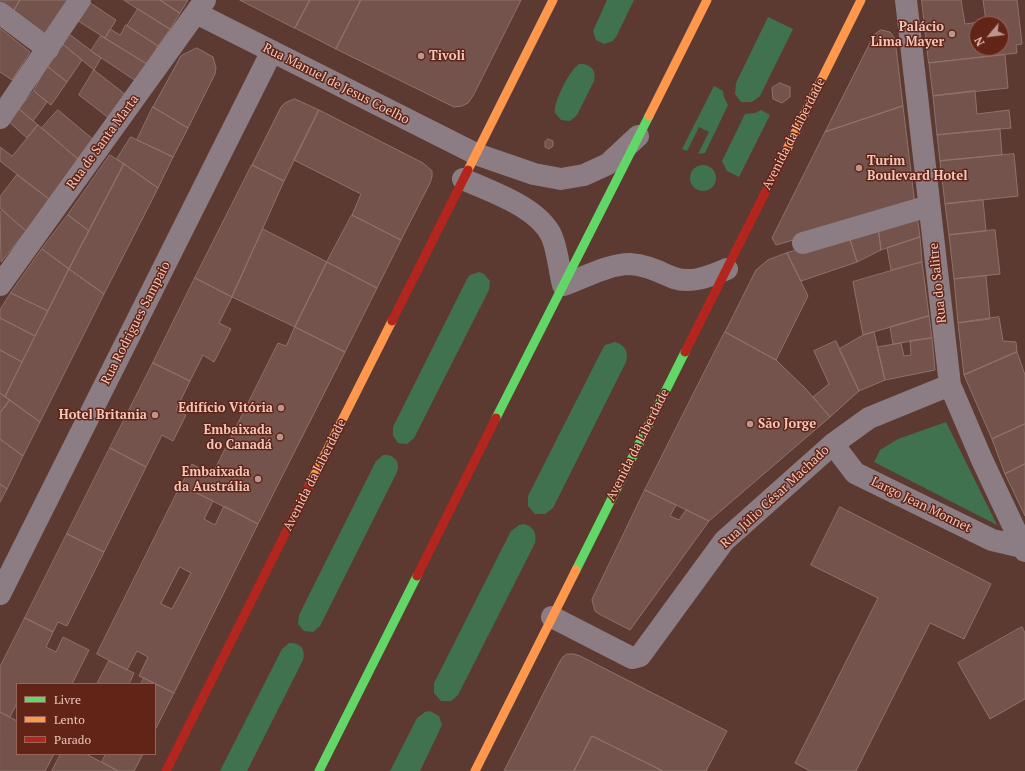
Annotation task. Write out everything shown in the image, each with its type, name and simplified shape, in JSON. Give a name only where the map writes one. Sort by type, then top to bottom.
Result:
[{"type":"street","points":[[0,118],[80,0]]},
{"type":"street","name":"Avenida da Liberdade","points":[[166,771],[553,0]]},
{"type":"street","points":[[319,771],[707,0]]},
{"type":"street","name":"Avenida da Liberdade","points":[[475,771],[861,0]]},
{"type":"street","name":"Rua do Salitre","points":[[906,0],[950,385],[982,460],[1024,549]]},
{"type":"street","name":"Rua Manuel de Jesus Coelho","points":[[201,6],[272,51],[476,154]]},
{"type":"street","name":"Rua de Santa Marta","points":[[1,282],[201,6]]},
{"type":"street","points":[[0,13],[48,49]]},
{"type":"street","name":"Rua Rodrigues Sampaio","points":[[0,594],[272,51]]},
{"type":"street","points":[[476,154],[534,174],[561,179],[584,175],[608,164],[639,135]]},
{"type":"street","points":[[463,179],[527,209],[540,222],[551,236],[563,285]]},
{"type":"street","points":[[803,243],[929,206]]},
{"type":"street","points":[[563,285],[614,267],[629,264],[643,266],[675,278],[688,280],[700,279],[727,269]]},
{"type":"street","name":"Rua Júlio César Machado","points":[[552,617],[632,658],[640,656],[724,542],[833,444],[869,418],[950,385]]},
{"type":"street","name":"Largo Jean Monnet","points":[[833,444],[855,472],[992,540],[1024,549]]},
{"type":"green space","points":[[607,0],[634,0],[616,37],[613,41],[604,44],[596,40],[593,31]]},
{"type":"green space","points":[[768,17],[793,29],[760,96],[752,102],[741,102],[735,94],[736,83]]},
{"type":"green space","points":[[579,64],[592,68],[595,77],[594,81],[577,115],[570,121],[561,120],[555,113],[559,94],[575,67]]},
{"type":"green space","points":[[714,86],[723,91],[728,105],[705,153],[698,154],[709,132],[699,127],[687,151],[682,149]]},
{"type":"green space","points":[[761,110],[770,115],[739,177],[727,171],[722,161],[745,114],[755,113]]},
{"type":"green space","points":[[703,165],[712,169],[716,178],[712,187],[703,191],[694,187],[690,178],[694,169]]},
{"type":"green space","points":[[479,272],[484,274],[490,281],[489,290],[414,438],[407,444],[398,443],[393,436],[393,427],[467,279],[470,275]]},
{"type":"green space","points":[[615,342],[624,347],[627,355],[626,362],[553,508],[545,514],[535,514],[528,506],[528,496],[602,350],[605,345]]},
{"type":"green space","points":[[946,422],[997,525],[874,462],[880,450],[898,439]]},
{"type":"green space","points":[[383,455],[396,459],[398,465],[397,472],[320,626],[313,632],[304,631],[298,624],[299,615],[376,461]]},
{"type":"green space","points":[[524,524],[534,531],[536,536],[535,543],[458,695],[451,701],[441,701],[434,693],[434,683],[511,531],[519,525]]},
{"type":"green space","points":[[289,643],[299,645],[301,647],[304,653],[303,660],[247,771],[220,771],[282,649]]},
{"type":"green space","points":[[430,711],[439,716],[442,725],[420,771],[390,771],[417,718],[425,712]]},
{"type":"building","points":[[0,0],[20,0],[13,12],[0,2]]},
{"type":"building","points":[[20,0],[71,0],[47,37],[13,12]]},
{"type":"building","points":[[86,0],[116,20],[105,38],[72,17]]},
{"type":"building","points":[[124,0],[160,0],[180,13],[170,29]]},
{"type":"building","points":[[160,0],[188,0],[180,13]]},
{"type":"building","points":[[240,0],[310,0],[295,28]]},
{"type":"building","points":[[310,0],[361,0],[336,49],[295,28]]},
{"type":"building","name":"Tivoli","points":[[361,0],[521,0],[473,96],[468,103],[462,106],[454,107],[336,49]]},
{"type":"building","name":"Palácio Lima Mayer","points":[[922,0],[961,0],[965,24],[969,23],[969,56],[991,56],[929,63]]},
{"type":"building","name":"Palácio Lima Mayer","points":[[983,0],[1017,0],[1022,44],[1016,45],[1017,53],[1009,54],[1009,16],[985,16]]},
{"type":"building","points":[[138,9],[170,29],[158,46],[127,26]]},
{"type":"building","points":[[126,25],[158,46],[147,64],[105,38],[110,29],[120,35]]},
{"type":"building","points":[[0,28],[30,52],[12,80],[0,72]]},
{"type":"building","points":[[881,30],[890,32],[895,39],[903,106],[825,132],[874,35]]},
{"type":"building","points":[[65,31],[101,58],[94,70],[59,41]]},
{"type":"building","points":[[101,36],[147,64],[136,81],[91,51]]},
{"type":"building","points":[[59,41],[82,60],[67,82],[47,66]]},
{"type":"building","points":[[197,48],[213,57],[216,68],[215,74],[188,128],[153,107],[181,56]]},
{"type":"building","points":[[1005,56],[1008,88],[933,96],[929,63]]},
{"type":"building","points":[[47,66],[67,82],[51,105],[34,91]]},
{"type":"building","points":[[94,70],[126,95],[110,119],[79,95]]},
{"type":"building","points":[[780,83],[790,87],[790,97],[782,103],[773,99],[772,88]]},
{"type":"building","points":[[34,91],[47,102],[33,121],[19,109]]},
{"type":"building","points":[[975,91],[977,114],[1009,110],[1011,128],[937,135],[933,96]]},
{"type":"building","points":[[295,99],[319,110],[284,181],[252,165],[281,107],[285,103]]},
{"type":"building","name":"Turim Boulevard Hotel","points":[[903,106],[915,205],[776,245],[772,238],[825,132]]},
{"type":"building","points":[[153,107],[188,128],[173,157],[137,140]]},
{"type":"building","points":[[19,109],[38,125],[27,138],[9,122]]},
{"type":"building","points":[[58,110],[95,141],[79,160],[42,128]]},
{"type":"building","points":[[319,110],[423,163],[432,171],[430,183],[401,240],[352,215],[361,194],[294,160]]},
{"type":"building","points":[[38,125],[79,160],[49,199],[0,161],[0,147],[12,156]]},
{"type":"building","points":[[1000,129],[1002,155],[940,161],[937,135]]},
{"type":"building","points":[[131,137],[173,157],[158,188],[117,159]]},
{"type":"building","points":[[548,139],[553,141],[553,146],[549,149],[545,147],[545,142]]},
{"type":"building","points":[[1014,154],[1018,196],[945,204],[940,161]]},
{"type":"building","points":[[110,155],[124,164],[89,231],[68,215]]},
{"type":"building","points":[[124,164],[158,188],[104,294],[69,269]]},
{"type":"building","points":[[252,165],[284,181],[232,297],[195,278]]},
{"type":"building","points":[[17,175],[49,199],[26,231],[0,208],[0,197]]},
{"type":"building","points":[[983,200],[986,231],[949,235],[945,204]]},
{"type":"building","points":[[2,210],[26,231],[1,262],[0,212]]},
{"type":"building","points":[[68,215],[89,231],[69,269],[42,249]]},
{"type":"building","points":[[352,215],[401,240],[377,288],[327,262]]},
{"type":"building","points":[[917,215],[920,237],[881,250],[878,227]]},
{"type":"building","points":[[878,227],[881,250],[857,262],[849,236]]},
{"type":"building","points":[[263,229],[327,262],[295,327],[232,297]]},
{"type":"building","points":[[995,230],[1000,274],[954,279],[949,235]]},
{"type":"building","points":[[849,236],[857,262],[801,281],[787,253]]},
{"type":"building","points":[[920,237],[922,262],[891,270],[887,248]]},
{"type":"building","points":[[42,249],[69,269],[48,311],[11,293]]},
{"type":"building","points":[[787,253],[808,296],[776,360],[725,332],[756,270],[768,260]]},
{"type":"building","points":[[327,262],[377,288],[345,352],[295,327]]},
{"type":"building","points":[[922,262],[929,316],[863,335],[853,282]]},
{"type":"building","points":[[69,269],[104,294],[40,422],[5,397]]},
{"type":"building","points":[[986,276],[990,319],[958,323],[954,279]]},
{"type":"building","points":[[195,278],[232,297],[219,323],[231,329],[214,362],[203,355],[190,381],[153,363]]},
{"type":"building","points":[[11,293],[48,311],[35,336],[0,318],[0,310]]},
{"type":"building","points":[[929,316],[932,338],[893,344],[890,327]]},
{"type":"building","points":[[999,317],[1003,341],[1016,342],[1017,352],[964,375],[958,323]]},
{"type":"building","points":[[0,318],[35,336],[22,362],[0,350]]},
{"type":"building","name":"Edifício Vitória","points":[[295,327],[345,352],[258,524],[181,485],[192,464],[212,475],[278,343],[286,346]]},
{"type":"building","name":"São Jorge","points":[[725,332],[776,360],[806,389],[830,417],[709,521],[645,490]]},
{"type":"building","points":[[874,332],[885,380],[859,391],[839,349],[863,335]]},
{"type":"building","points":[[932,338],[935,370],[885,380],[877,347],[901,343],[904,356],[911,355],[910,341]]},
{"type":"building","points":[[836,341],[859,391],[830,417],[813,397],[829,384],[814,351]]},
{"type":"building","points":[[0,350],[22,362],[5,397],[0,393]]},
{"type":"building","points":[[1017,352],[1025,375],[1025,424],[992,439],[964,375]]},
{"type":"building","points":[[153,363],[190,381],[176,410],[186,415],[173,441],[162,435],[146,467],[110,448]]},
{"type":"building","points":[[0,393],[10,400],[0,413]]},
{"type":"building","points":[[10,400],[40,422],[23,456],[0,439],[0,413]]},
{"type":"building","points":[[1025,424],[1025,464],[1005,474],[992,439]]},
{"type":"building","points":[[0,439],[23,456],[7,489],[0,484]]},
{"type":"building","points":[[110,448],[146,467],[104,552],[67,534]]},
{"type":"building","points":[[1025,464],[1025,516],[1005,474]]},
{"type":"building","points":[[0,484],[7,489],[0,502]]},
{"type":"building","points":[[181,485],[213,501],[204,519],[215,525],[224,506],[258,524],[174,693],[139,676],[148,657],[137,651],[127,670],[97,654]],"holes":[[[180,567],[191,573],[172,609],[161,604]]]},
{"type":"building","points":[[645,490],[676,505],[670,516],[679,520],[686,510],[709,521],[630,630],[595,611],[592,600]]},
{"type":"building","points":[[840,507],[991,584],[964,639],[930,623],[856,771],[810,771],[795,763],[878,598],[811,565]]},
{"type":"building","points":[[67,534],[104,552],[67,626],[58,622],[53,632],[25,618]]},
{"type":"building","points":[[25,618],[53,632],[46,647],[56,652],[63,637],[89,650],[72,683],[16,683],[16,705],[10,717],[0,712],[0,667]]},
{"type":"building","points":[[1022,627],[1025,633],[1025,699],[990,719],[958,663]]},
{"type":"building","points":[[567,654],[580,656],[727,731],[706,771],[663,771],[592,736],[574,771],[504,771],[559,663]]},
{"type":"building","points":[[109,661],[134,673],[129,683],[98,683]]},
{"type":"building","points":[[144,678],[154,683],[142,683]]},
{"type":"building","points":[[156,684],[174,693],[156,728]]},
{"type":"building","points":[[0,712],[16,720],[16,755],[53,755],[45,771],[0,771]]},
{"type":"building","points":[[592,736],[663,771],[574,771]]},
{"type":"building","points":[[60,755],[88,755],[118,771],[52,771]]},
{"type":"building","points":[[106,755],[142,755],[134,771],[118,771],[102,762]]},
{"type":"traffic: fast","points":[[496,418],[649,116]]},
{"type":"traffic: fast","points":[[576,570],[685,352]]},
{"type":"traffic: fast","points":[[319,771],[417,576]]},
{"type":"traffic: slow","points":[[468,170],[553,0]]},
{"type":"traffic: slow","points":[[649,116],[707,0]]},
{"type":"traffic: slow","points":[[786,151],[861,0]]},
{"type":"traffic: slow","points":[[309,486],[392,321]]},
{"type":"traffic: slow","points":[[475,771],[576,570]]},
{"type":"traffic: jam","points":[[685,352],[786,151]]},
{"type":"traffic: jam","points":[[392,321],[468,170]]},
{"type":"traffic: jam","points":[[417,576],[496,418]]},
{"type":"traffic: jam","points":[[166,771],[309,486]]},
{"type":"place","name":"Palácio Lima Mayer","points":[[952,34]]},
{"type":"place","name":"Tivoli","points":[[421,56]]},
{"type":"place","name":"Turim Boulevard Hotel","points":[[859,168]]},
{"type":"place","name":"Edifício Vitória","points":[[281,408]]},
{"type":"place","name":"Hotel Britania","points":[[155,415]]},
{"type":"place","name":"São Jorge","points":[[750,424]]},
{"type":"place","name":"Embaixada do Canadá","points":[[280,437]]},
{"type":"place","name":"Embaixada da Austrália","points":[[258,479]]}]
